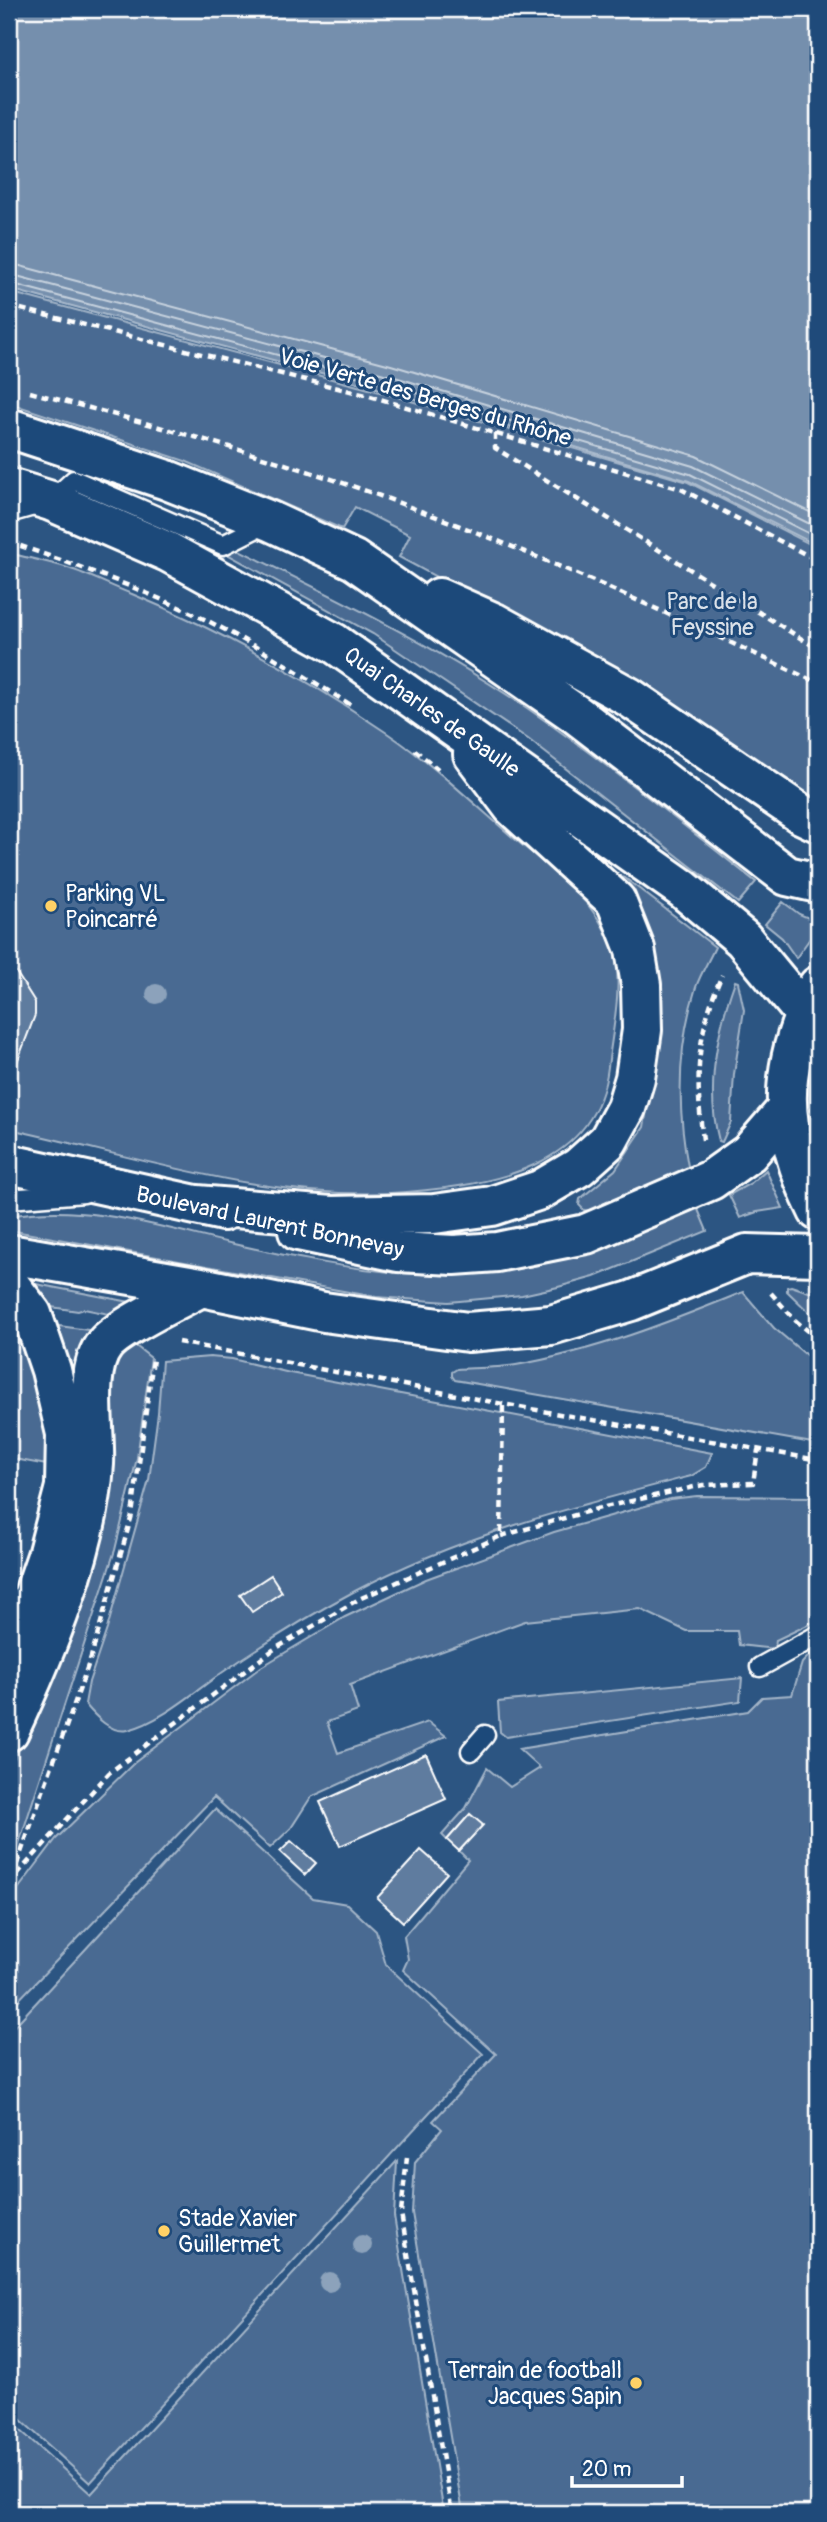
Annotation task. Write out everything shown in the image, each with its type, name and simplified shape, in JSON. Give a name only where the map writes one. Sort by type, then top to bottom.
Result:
[{"type":"main road","points":[[9,428],[167,480],[270,521],[493,622],[629,697],[801,814],[818,822]]},
{"type":"main road","name":"Quai Charles de Gaulle","points":[[9,488],[51,500],[168,552],[334,643],[682,889],[811,1000]]},
{"type":"main road","points":[[354,561],[577,715],[787,876],[818,883]]},
{"type":"main road","points":[[197,1205],[331,1216],[434,1214],[492,1206],[540,1191],[579,1167],[608,1141],[626,1108],[635,1078],[642,1030],[641,985],[635,949],[616,901],[513,807],[451,724]]},
{"type":"main road","points":[[811,1000],[796,1036],[789,1070],[787,1109],[791,1141],[801,1177],[818,1211]]},
{"type":"main road","name":"Boulevard Laurent Bonnevay","points":[[9,1164],[398,1252],[454,1255],[497,1252],[586,1234],[711,1180],[749,1153],[787,1109]]},
{"type":"main road","points":[[9,1254],[201,1287],[324,1312],[468,1332],[551,1325],[631,1301],[747,1254],[818,1256]]},
{"type":"main road","points":[[9,1284],[32,1314],[51,1370],[66,1434],[65,1487],[47,1556],[9,1666]]},
{"type":"main road","points":[[9,1731],[42,1662],[88,1509],[94,1464],[93,1377],[104,1344],[201,1287]]},
{"type":"lane","points":[[9,513],[51,500],[74,480],[223,545],[270,521]]},
{"type":"lane","points":[[9,1199],[126,1191]]},
{"type":"lane","points":[[760,1667],[818,1635]]},
{"type":"lane","points":[[471,1751],[485,1735]]},
{"type":"path","name":"Voie Verte des Berges du Rhône","points":[[9,306],[370,396],[681,489],[818,561]]},
{"type":"path","points":[[21,389],[262,458],[409,506],[527,554],[818,683]]},
{"type":"path","points":[[495,433],[495,448],[818,649]]},
{"type":"path","points":[[9,542],[93,571],[198,617],[301,674],[358,710]]},
{"type":"path","points":[[410,746],[446,776]]},
{"type":"path","points":[[704,1149],[697,1094],[699,1047],[711,1000],[728,963]]},
{"type":"path","points":[[768,1289],[796,1321],[818,1339]]},
{"type":"path","points":[[122,1331],[503,1404],[818,1460]]},
{"type":"path","points":[[501,1536],[503,1404]]},
{"type":"path","points":[[9,1883],[109,1773],[273,1650],[359,1599],[501,1536],[600,1508],[703,1485],[754,1483],[758,1450]]},
{"type":"path","points":[[407,2157],[401,2213],[452,2513]]},
{"type":"green space","name":"Parc de la Feyssine","points":[[9,292],[380,392],[688,482],[818,548],[818,810],[444,581],[399,557],[410,535],[355,507],[342,529],[185,461],[9,403]]},
{"type":"green space","points":[[233,547],[383,622],[492,685],[586,750],[756,882],[738,903],[528,739],[373,634],[227,554],[227,548]]},
{"type":"green space","points":[[9,553],[68,568],[132,594],[231,640],[295,675],[419,756],[569,884],[594,913],[612,946],[618,990],[608,1067],[599,1101],[583,1128],[561,1149],[534,1165],[504,1176],[439,1189],[356,1194],[306,1191],[206,1175],[9,1129]]},
{"type":"green space","points":[[620,877],[625,878],[715,947],[696,987],[682,1056],[682,1126],[689,1172],[593,1211],[584,1210],[579,1205],[580,1199],[615,1170],[644,1127],[660,1034],[662,987],[656,953],[641,917],[619,882]]},
{"type":"green space","points":[[783,902],[799,914],[818,922],[818,927],[796,958],[782,938],[765,924]]},
{"type":"green space","points":[[735,981],[738,982],[744,1010],[734,1074],[731,1122],[722,1142],[719,1141],[715,1121],[713,1080],[718,1040]]},
{"type":"green space","points":[[766,1170],[783,1208],[740,1218],[729,1195],[751,1183]]},
{"type":"green space","points":[[697,1207],[707,1231],[594,1277],[522,1295],[449,1302],[376,1297],[9,1230],[9,1216],[67,1212],[125,1219],[323,1263],[446,1275],[530,1267],[573,1256]]},
{"type":"green space","points":[[36,1284],[134,1305],[119,1316],[84,1309],[78,1311],[38,1305],[31,1287]]},
{"type":"green space","points":[[791,1286],[818,1297],[818,1321],[787,1291],[787,1287]]},
{"type":"green space","points":[[743,1292],[774,1328],[818,1365],[818,1444],[455,1380],[452,1376],[452,1372],[457,1369],[516,1365],[603,1344]]},
{"type":"green space","points":[[9,1317],[22,1320],[57,1467],[9,1458]]},
{"type":"green space","points":[[52,1325],[88,1330],[93,1334],[79,1366],[63,1366]]},
{"type":"green space","points":[[132,1343],[151,1358],[137,1458],[115,1550],[9,1874],[9,1769],[56,1672],[111,1370]]},
{"type":"green space","points":[[210,1357],[232,1359],[290,1373],[712,1453],[706,1467],[691,1476],[519,1524],[395,1571],[338,1600],[288,1630],[153,1720],[122,1731],[104,1723],[85,1704],[89,1682],[107,1629],[149,1480],[162,1361]]},
{"type":"green space","points":[[697,1496],[818,1497],[818,1620],[776,1640],[775,1649],[739,1645],[737,1631],[686,1631],[640,1609],[525,1621],[350,1685],[358,1711],[327,1722],[338,1753],[428,1722],[446,1736],[311,1797],[291,1828],[270,1848],[214,1797],[9,2010],[9,1901],[56,1839],[134,1763],[261,1667],[345,1617],[426,1579],[554,1532],[670,1499]]},
{"type":"green space","points":[[818,1646],[818,2513],[463,2513],[412,2213],[415,2162],[442,2129],[433,2121],[496,2054],[403,1970],[408,1959],[404,1936],[468,1860],[459,1851],[482,1825],[470,1814],[447,1840],[442,1835],[466,1808],[487,1768],[510,1787],[540,1768],[519,1749],[748,1711],[762,1697],[792,1695],[802,1663]]},
{"type":"green space","points":[[742,1678],[740,1701],[506,1737],[500,1732],[498,1702]]},
{"type":"green space","name":"Stade Xavier Guillermet","points":[[215,1809],[313,1898],[347,1904],[376,1931],[386,1965],[483,2054],[90,2483],[9,2409],[9,2032]]},
{"type":"green space","points":[[397,2161],[394,2216],[444,2513],[9,2513],[9,2420],[91,2494]]},
{"type":"water","points":[[9,9],[818,9],[818,546],[689,481],[384,390],[9,289]]},
{"type":"building","points":[[9,961],[35,1002],[35,1015],[14,1070],[9,1069]]},
{"type":"building","points":[[271,1575],[282,1592],[252,1612],[240,1595]]},
{"type":"building","points":[[426,1754],[446,1799],[340,1846],[320,1802]]},
{"type":"building","points":[[470,1814],[483,1825],[459,1851],[447,1840]]},
{"type":"building","points":[[291,1841],[316,1863],[305,1875],[280,1852]]},
{"type":"building","points":[[421,1850],[447,1873],[403,1922],[377,1898]]},
{"type":"place","name":"Parking VL Poincarré","points":[[51,906]]},
{"type":"place","name":"Stade Xavier Guillermet","points":[[164,2231]]},
{"type":"place","name":"Terrain de football Jacques Sapin","points":[[636,2383]]}]
